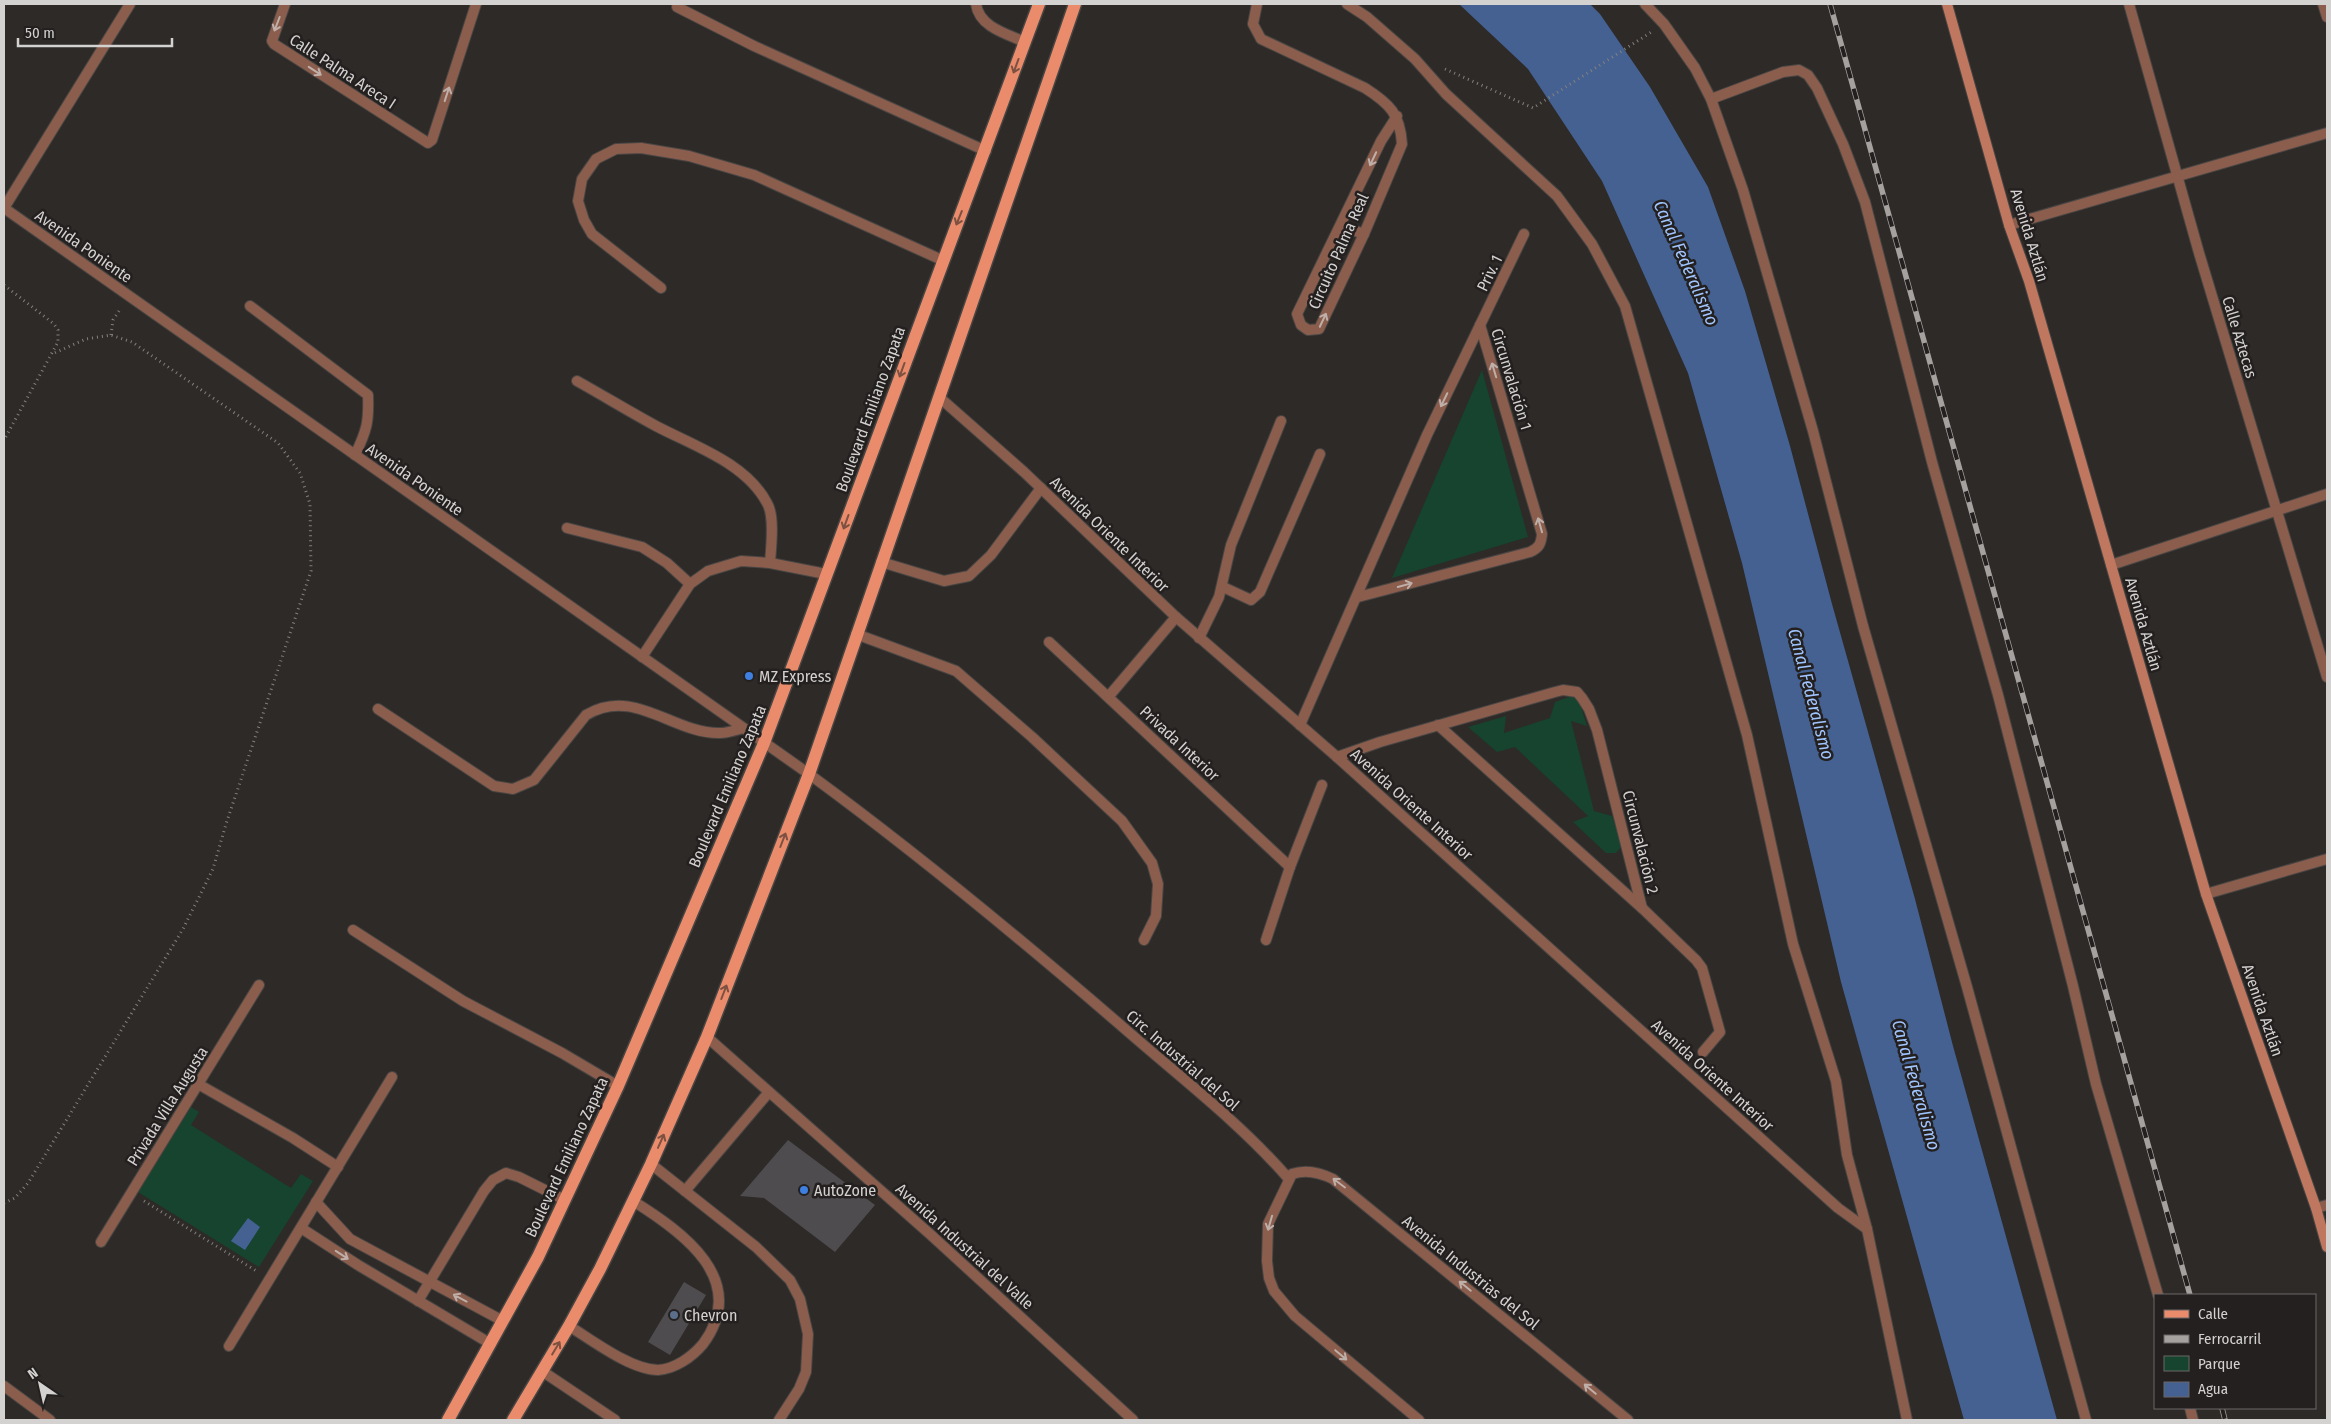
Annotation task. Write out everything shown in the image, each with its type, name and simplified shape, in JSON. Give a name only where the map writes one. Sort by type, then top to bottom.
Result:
[{"type":"main road","name":"Boulevard Emiliano Zapata","points":[[448,1420],[491,1344],[565,1200],[618,1086],[764,743],[942,260],[986,150],[1039,4]]},
{"type":"main road","points":[[512,1420],[569,1326],[633,1201],[706,1037],[809,774],[1074,4]]},
{"type":"main road","name":"Avenida Aztlán","points":[[1947,4],[2009,224],[2029,282],[2206,894],[2316,1208],[2327,1247]]},
{"type":"street","points":[[4,208],[130,4]]},
{"type":"street","name":"Calle Palma Areca I","points":[[285,4],[273,35],[272,42],[274,44],[423,142],[428,143],[432,140],[476,4]]},
{"type":"street","points":[[976,4],[983,20],[994,28],[1025,42]]},
{"type":"street","points":[[1257,4],[1253,24],[1261,39],[1270,45],[1365,88],[1380,98],[1397,116]]},
{"type":"street","points":[[1346,4],[1367,17],[1415,59],[1446,94],[1557,196],[1592,244],[1625,306],[1747,735],[1793,944],[1836,1081],[1847,1155],[1867,1229],[1908,1420]]},
{"type":"street","points":[[1645,4],[1664,24],[1695,68],[1711,100],[1743,190],[1774,291],[1813,431],[1863,626],[1967,987],[2086,1420]]},
{"type":"street","name":"Calle Aztecas","points":[[2129,4],[2178,176],[2327,677]]},
{"type":"street","points":[[2323,4],[2327,18]]},
{"type":"street","points":[[677,6],[754,46],[986,150]]},
{"type":"street","points":[[1711,100],[1783,72],[1799,70],[1808,75],[1817,88],[1843,144],[1866,202],[1932,462],[1998,695],[2073,986],[2096,1084],[2158,1294]]},
{"type":"street","name":"Circuito Palma Real","points":[[1397,116],[1402,144],[1364,234],[1319,329],[1308,330],[1298,320],[1297,314],[1381,141],[1397,116]]},
{"type":"street","points":[[2009,224],[2327,133]]},
{"type":"street","points":[[661,288],[592,234],[584,220],[578,201],[582,179],[596,159],[616,149],[641,148],[689,156],[754,175],[942,260]]},
{"type":"street","name":"Avenida Poniente","points":[[4,208],[809,774]]},
{"type":"street","points":[[1341,226],[1364,234]]},
{"type":"street","name":"Priv. 1","points":[[1480,325],[1524,234]]},
{"type":"street","points":[[250,306],[368,395],[369,420],[366,432],[355,455]]},
{"type":"street","name":"Circunvalación 1","points":[[1358,597],[1530,552],[1538,548],[1542,542],[1542,534],[1480,325]]},
{"type":"street","name":"Circunvalación 1","points":[[1300,725],[1358,597],[1427,435],[1480,325]]},
{"type":"street","points":[[577,381],[719,459],[744,475],[759,490],[769,505],[772,535],[770,563]]},
{"type":"street","name":"Avenida Oriente Interior","points":[[939,397],[1041,488],[1199,638],[1337,757],[1838,1208],[1867,1229]]},
{"type":"street","points":[[1199,638],[1223,587],[1231,545],[1281,421]]},
{"type":"street","points":[[1223,587],[1251,600],[1260,592],[1320,454]]},
{"type":"street","points":[[881,562],[944,581],[970,576],[990,555],[1041,488]]},
{"type":"street","points":[[2111,565],[2327,494]]},
{"type":"street","points":[[568,528],[642,547],[667,563],[690,584]]},
{"type":"street","points":[[642,657],[690,584],[708,571],[741,561],[770,563],[826,574]]},
{"type":"street","points":[[1109,696],[1176,617]]},
{"type":"street","points":[[856,634],[956,671],[1032,737],[1122,821],[1152,863],[1158,884],[1156,916],[1144,940]]},
{"type":"street","name":"Privada Interior","points":[[1049,642],[1290,866]]},
{"type":"street","name":"Circunvalación 2","points":[[1337,757],[1563,690],[1577,692],[1582,698],[1597,730],[1642,908]]},
{"type":"street","points":[[378,709],[494,786],[513,789],[534,780],[586,715],[597,708],[619,706],[651,711],[685,726],[720,733],[743,728]]},
{"type":"street","name":"Circunvalación 2","points":[[1438,726],[1642,908]]},
{"type":"street","name":"Circ. Industrial del Sol","points":[[809,774],[895,838],[1064,976],[1249,1136],[1288,1178]]},
{"type":"street","points":[[1266,940],[1290,866],[1322,785]]},
{"type":"street","points":[[2206,894],[2327,859]]},
{"type":"street","points":[[1642,908],[1702,968],[1720,1032],[1703,1052]]},
{"type":"street","points":[[353,930],[463,1001],[562,1053],[618,1086]]},
{"type":"street","name":"Privada Villa Augusta","points":[[101,1242],[259,985]]},
{"type":"street","name":"Avenida Industrial del Valle","points":[[706,1037],[931,1235],[1133,1420]]},
{"type":"street","points":[[230,1346],[392,1077]]},
{"type":"street","points":[[198,1084],[293,1138],[338,1167]]},
{"type":"street","points":[[686,1190],[769,1092]]},
{"type":"street","points":[[651,1164],[686,1190],[777,1266],[790,1280],[800,1299],[808,1334],[806,1372],[799,1389],[780,1420]]},
{"type":"street","name":"Avenida Industrias del Sol","points":[[1288,1178],[1292,1174],[1303,1170],[1333,1178],[1628,1420]]},
{"type":"street","points":[[418,1301],[484,1191],[499,1176],[506,1173],[519,1177],[565,1200]]},
{"type":"street","points":[[1288,1178],[1268,1224],[1266,1242],[1269,1278],[1274,1291],[1295,1316],[1419,1420]]},
{"type":"street","points":[[569,1326],[636,1366],[657,1370],[683,1362],[698,1350],[708,1336],[715,1322],[720,1303],[710,1270],[701,1255],[689,1242],[665,1221],[633,1201]]},
{"type":"street","points":[[316,1202],[350,1239],[503,1321]]},
{"type":"street","points":[[2316,1208],[2327,1205]]},
{"type":"street","points":[[301,1228],[491,1344]]},
{"type":"street","points":[[542,1371],[615,1420]]},
{"type":"street","points":[[4,1386],[50,1420]]},
{"type":"path","points":[[1424,70],[1434,64],[1533,108],[1644,36]]},
{"type":"path","points":[[4,285],[54,324],[58,330],[58,342],[4,440]]},
{"type":"path","points":[[111,335],[114,320],[129,296]]},
{"type":"path","points":[[4,1203],[15,1198],[28,1183],[183,929],[213,869],[226,824],[311,571],[310,504],[300,474],[278,442],[132,342],[111,335],[86,339],[52,354]]},
{"type":"path","points":[[131,1193],[270,1279]]},
{"type":"green space","points":[[1482,370],[1528,537],[1392,578]]},
{"type":"green space","points":[[1577,694],[1587,726],[1571,721],[1594,811],[1612,816],[1622,846],[1616,853],[1606,853],[1573,822],[1588,816],[1515,747],[1497,752],[1468,727],[1506,716],[1504,733],[1550,718],[1555,702]]},
{"type":"green space","points":[[191,1107],[199,1112],[191,1125],[291,1188],[301,1174],[313,1181],[259,1267],[138,1192]]},
{"type":"water","name":"Canal Federalismo","points":[[1459,4],[1590,4],[1600,14],[1650,87],[1708,187],[1745,291],[1790,446],[2057,1420],[1964,1420],[1841,982],[1742,563],[1688,373],[1602,181],[1528,69]]},
{"type":"water","points":[[248,1218],[260,1227],[245,1250],[231,1241]]},
{"type":"building","points":[[788,1140],[875,1205],[835,1252],[764,1198],[740,1196]]},
{"type":"building","points":[[684,1282],[706,1295],[670,1355],[648,1342]]},
{"type":"railway","points":[[1830,4],[2190,1294]]},
{"type":"railway","points":[[2222,1409],[2225,1420]]},
{"type":"place","name":"MZ Express","points":[[749,676]]},
{"type":"place","name":"AutoZone","points":[[804,1190]]},
{"type":"place","name":"Chevron","points":[[674,1315]]}]
